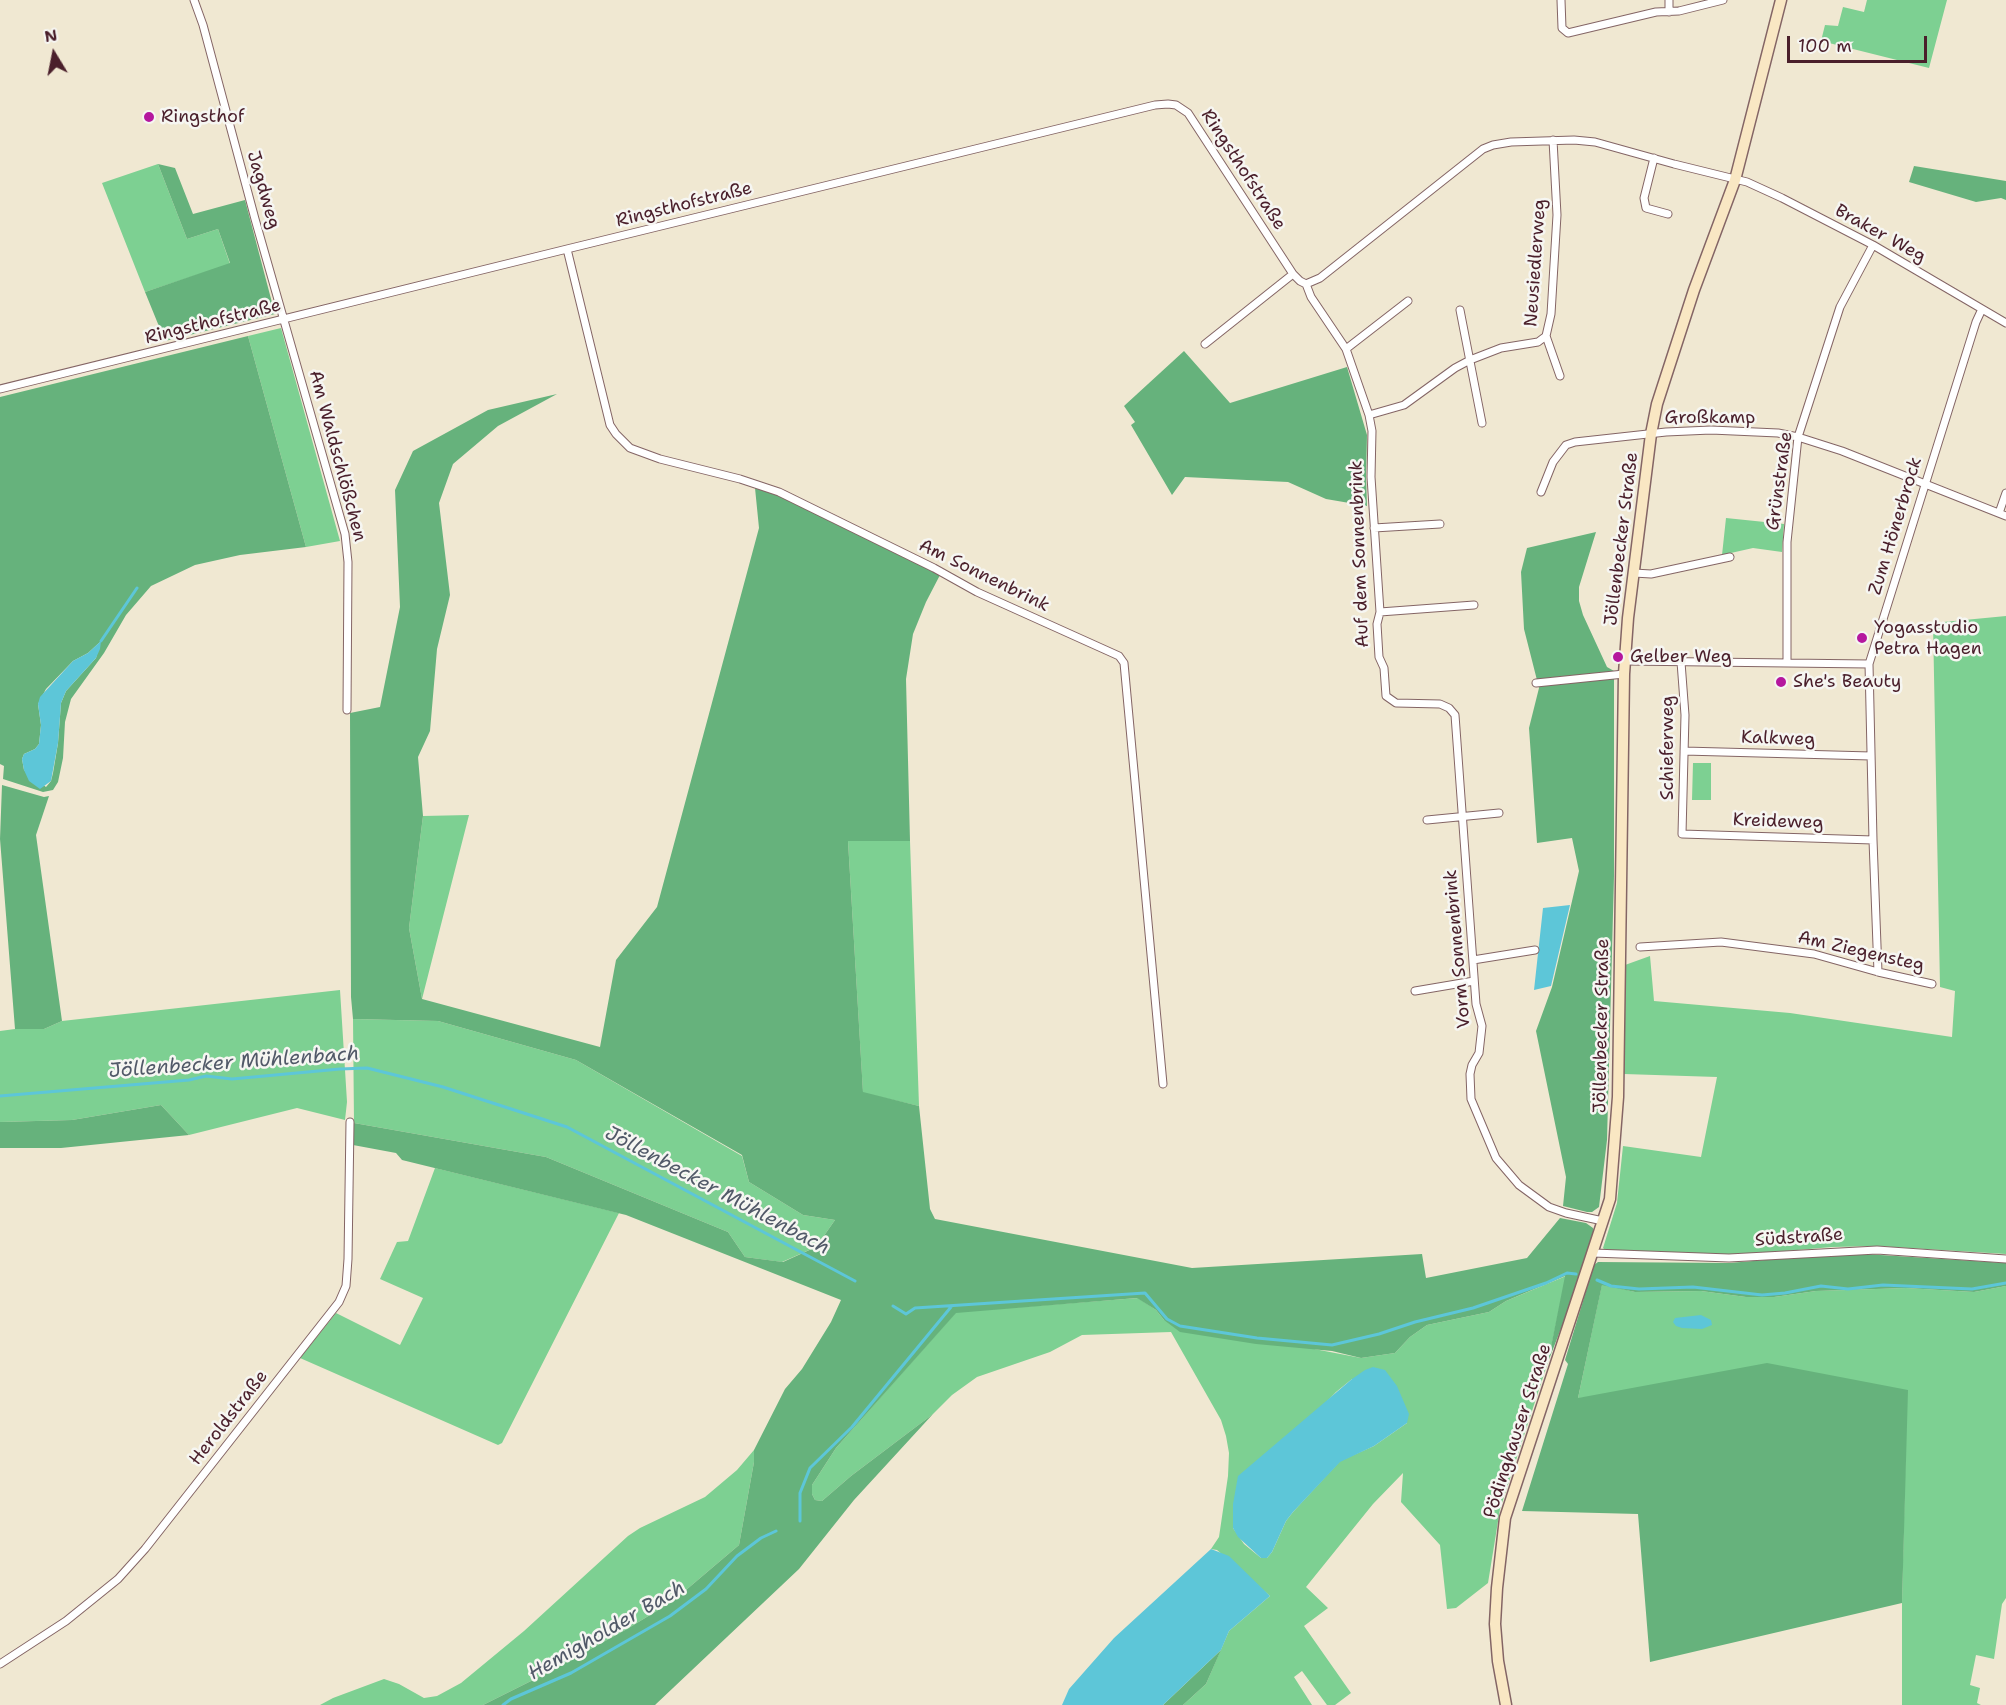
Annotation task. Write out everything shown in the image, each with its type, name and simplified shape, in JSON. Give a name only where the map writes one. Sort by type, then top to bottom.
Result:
[{"type":"main road","name":"Jöllenbecker Straße","points":[[1586,1277],[1610,1199],[1618,1097],[1624,674],[1651,434],[1657,404],[1694,291],[1735,180],[1781,0]]},
{"type":"main road","name":"Pödinghauser Straße","points":[[1506,1705],[1498,1661],[1496,1624],[1497,1588],[1504,1526],[1512,1495],[1586,1277]]},
{"type":"street","name":"Jagdweg","points":[[194,0],[205,29],[255,219],[285,319]]},
{"type":"street","points":[[1561,0],[1562,28],[1569,33],[1656,12],[1670,12],[1723,0]]},
{"type":"street","points":[[1669,0],[1670,12]]},
{"type":"street","name":"Ringsthofstraße","points":[[0,389],[1155,105],[1176,105],[1188,113],[1293,274],[1306,284]]},
{"type":"street","points":[[1306,284],[1320,278],[1483,149],[1493,145],[1553,140],[1595,142],[1735,180]]},
{"type":"street","name":"Neusiedlerweg","points":[[1369,416],[1404,405],[1455,368],[1470,360],[1501,348],[1538,342],[1546,336],[1551,314],[1557,215],[1553,140]]},
{"type":"street","points":[[1654,158],[1644,198],[1646,208],[1668,214]]},
{"type":"street","name":"Braker Weg","points":[[1735,180],[1747,182],[1782,198],[1873,245],[2006,323]]},
{"type":"street","name":"Grünstraße","points":[[1787,662],[1787,542],[1798,437],[1840,307],[1873,245]]},
{"type":"street","name":"Am Sonnenbrink","points":[[567,249],[610,425],[630,448],[660,459],[740,479],[779,492],[962,584],[1119,656],[1124,663],[1163,1084]]},
{"type":"street","points":[[1206,344],[1293,274]]},
{"type":"street","name":"Auf dem Sonnenbrink","points":[[1306,284],[1311,297],[1346,348],[1372,431],[1371,477],[1380,612],[1377,624],[1379,657],[1384,668],[1386,696],[1396,704],[1440,704],[1449,708],[1455,715],[1465,854]]},
{"type":"street","points":[[1346,348],[1408,301]]},
{"type":"street","name":"Zum Hönerbrock","points":[[1878,972],[1869,664],[1982,309]]},
{"type":"street","points":[[1460,310],[1482,423]]},
{"type":"street","name":"Am Waldschlößchen","points":[[285,319],[345,534],[348,562],[347,710]]},
{"type":"street","points":[[1546,336],[1560,376]]},
{"type":"street","name":"Großkamp","points":[[1541,492],[1553,462],[1566,445],[1575,442],[1711,430],[1778,433],[1842,451],[2003,515]]},
{"type":"street","points":[[2003,515],[2006,493]]},
{"type":"street","points":[[1374,528],[1440,524]]},
{"type":"street","points":[[1634,573],[1651,574],[1730,556]]},
{"type":"street","points":[[1380,612],[1474,605]]},
{"type":"street","points":[[1625,661],[1869,664]]},
{"type":"street","name":"Schieferweg","points":[[1681,662],[1685,716],[1682,834]]},
{"type":"street","points":[[1536,683],[1624,674]]},
{"type":"street","name":"Kalkweg","points":[[1684,751],[1871,756]]},
{"type":"street","points":[[1427,820],[1499,813]]},
{"type":"street","name":"Kreideweg","points":[[1682,834],[1873,840]]},
{"type":"street","name":"Vorm Sonnenbrink","points":[[1465,854],[1476,1004],[1482,1026],[1479,1053],[1470,1074],[1471,1099],[1496,1158],[1519,1185],[1549,1207],[1603,1221]]},
{"type":"street","name":"Am Ziegensteg","points":[[1640,947],[1721,942],[1814,954],[1932,984]]},
{"type":"street","points":[[1473,960],[1535,950]]},
{"type":"street","points":[[1415,991],[1474,981]]},
{"type":"street","name":"Heroldstraße","points":[[0,1664],[66,1621],[118,1579],[145,1549],[339,1302],[346,1286],[348,1258],[350,1122]]},
{"type":"street","name":"Südstraße","points":[[1593,1253],[1729,1258],[1877,1250],[2006,1259]]},
{"type":"green space","points":[[1867,0],[1947,0],[1929,68],[1821,41],[1825,25],[1838,26],[1843,7],[1864,12]]},
{"type":"green space","points":[[158,164],[187,239],[218,229],[230,264],[145,292],[102,183]]},
{"type":"green space","points":[[158,164],[175,168],[193,214],[245,200],[275,314],[165,341],[145,292],[230,263],[218,229],[187,239]]},
{"type":"green space","points":[[1914,166],[2006,181],[2006,200],[2001,198],[1976,202],[1909,182]]},
{"type":"green space","points":[[281,328],[340,541],[306,547],[248,336]]},
{"type":"green space","points":[[248,336],[306,547],[240,555],[195,565],[151,586],[126,615],[104,653],[71,699],[65,722],[63,758],[58,782],[53,790],[43,792],[3,779],[4,766],[0,764],[0,397]],"holes":[[[100,642],[96,658],[66,691],[61,703],[53,773],[46,787],[24,770],[22,759],[24,754],[35,749],[39,744],[41,725],[38,704],[46,689],[73,661],[88,653]]]},
{"type":"green space","points":[[1184,351],[1230,403],[1347,367],[1367,435],[1367,506],[1326,499],[1288,482],[1185,477],[1172,495],[1131,425],[1135,422],[1124,406]]},
{"type":"green space","points":[[557,394],[498,426],[453,464],[439,503],[450,595],[437,649],[430,731],[418,757],[423,816],[409,928],[422,999],[600,1047],[616,960],[657,907],[759,528],[755,488],[779,495],[940,575],[913,634],[906,679],[910,841],[848,841],[863,1092],[919,1106],[930,1209],[935,1219],[1192,1268],[1422,1254],[1426,1278],[1527,1258],[1560,1218],[1586,1223],[1593,1228],[1594,1232],[1581,1277],[1548,1362],[1565,1276],[1506,1301],[1489,1312],[1427,1325],[1410,1337],[1395,1353],[1361,1358],[1332,1351],[1256,1344],[1180,1332],[1164,1320],[1156,1310],[1137,1298],[956,1313],[836,1448],[812,1485],[815,1500],[822,1501],[933,1414],[854,1500],[799,1569],[655,1705],[483,1705],[543,1675],[673,1601],[739,1545],[754,1462],[754,1450],[785,1389],[802,1369],[831,1322],[841,1300],[626,1215],[402,1160],[396,1153],[353,1145],[354,1123],[546,1157],[728,1232],[745,1257],[783,1262],[816,1247],[835,1220],[803,1215],[749,1182],[742,1155],[576,1060],[438,1021],[353,1019],[350,713],[380,707],[400,607],[395,490],[413,451],[488,410]]},
{"type":"green space","points":[[1726,518],[1784,524],[1782,552],[1753,548],[1722,555]]},
{"type":"green space","points":[[1596,532],[1579,587],[1579,601],[1607,667],[1614,671],[1614,876],[1607,1140],[1599,1207],[1592,1212],[1587,1212],[1563,1206],[1566,1177],[1536,1031],[1552,987],[1579,871],[1572,838],[1537,843],[1529,728],[1539,688],[1524,629],[1521,572],[1527,548]]},
{"type":"green space","points":[[2006,616],[2006,1254],[1877,1246],[1832,1247],[1728,1256],[1607,1252],[1603,1248],[1617,1203],[1623,1146],[1701,1157],[1717,1077],[1624,1074],[1625,965],[1650,956],[1654,1001],[1790,1013],[1952,1037],[1955,991],[1940,987],[1933,623]]},
{"type":"green space","points":[[1693,763],[1711,763],[1711,800],[1692,800]]},
{"type":"green space","points":[[2,785],[44,797],[49,796],[36,835],[62,1021],[44,1029],[15,1029],[0,839]]},
{"type":"green space","points":[[469,815],[422,999],[409,928],[423,816]]},
{"type":"green space","points":[[848,841],[910,841],[919,1106],[863,1093]]},
{"type":"green space","points":[[340,990],[347,1102],[345,1120],[297,1108],[189,1135],[161,1105],[72,1120],[0,1122],[0,1031],[44,1029],[62,1021]]},
{"type":"green space","points":[[353,1019],[438,1021],[576,1060],[742,1156],[749,1182],[803,1215],[835,1220],[816,1247],[782,1262],[745,1257],[728,1232],[546,1157],[354,1123]]},
{"type":"green space","points":[[161,1105],[189,1135],[61,1148],[0,1148],[0,1122],[72,1120]]},
{"type":"green space","points":[[435,1168],[619,1213],[502,1443],[498,1445],[300,1358],[336,1313],[400,1345],[423,1298],[380,1279],[397,1242],[408,1241]]},
{"type":"green space","points":[[1849,1253],[2006,1263],[2006,1286],[1974,1292],[1906,1288],[1816,1291],[1774,1297],[1746,1297],[1701,1291],[1635,1292],[1602,1285],[1578,1398],[1767,1363],[1908,1390],[1902,1603],[1650,1662],[1638,1514],[1522,1511],[1568,1364],[1565,1360],[1594,1265],[1598,1262],[1729,1263]]},
{"type":"green space","points":[[1566,1276],[1548,1362],[1500,1509],[1488,1583],[1456,1608],[1447,1609],[1440,1545],[1401,1502],[1403,1473],[1373,1504],[1306,1587],[1328,1608],[1304,1626],[1351,1693],[1335,1705],[1327,1705],[1302,1671],[1294,1677],[1312,1705],[1183,1705],[1206,1684],[1229,1631],[1270,1596],[1217,1550],[1211,1549],[1219,1537],[1228,1476],[1229,1453],[1226,1436],[1221,1420],[1171,1332],[1082,1335],[1050,1352],[977,1377],[822,1501],[815,1500],[812,1494],[812,1485],[836,1448],[956,1312],[1138,1298],[1156,1310],[1164,1320],[1361,1358],[1395,1353],[1410,1337],[1427,1325],[1489,1312],[1506,1301]],"holes":[[[1352,1379],[1407,1423],[1374,1446],[1340,1461],[1286,1521],[1267,1558],[1261,1558],[1244,1544],[1233,1528],[1235,1497],[1336,1392]]]},
{"type":"green space","points":[[1602,1284],[1635,1292],[1701,1291],[1746,1297],[1774,1297],[1816,1291],[1906,1288],[1974,1292],[2006,1286],[2006,1598],[2002,1604],[1994,1659],[1976,1655],[1970,1685],[1980,1688],[1977,1703],[1981,1705],[1902,1705],[1907,1390],[1578,1398]]},
{"type":"green space","points":[[754,1450],[754,1462],[739,1545],[673,1601],[627,1629],[483,1705],[320,1705],[384,1679],[399,1684],[424,1698],[437,1696],[461,1683],[524,1631],[628,1536],[705,1497],[737,1470]]},
{"type":"green space","points":[[1221,1650],[1206,1684],[1183,1705],[1163,1705]]},
{"type":"water","points":[[101,641],[96,658],[66,691],[61,703],[58,743],[51,781],[40,789],[29,781],[22,759],[24,754],[35,749],[39,744],[41,725],[38,704],[40,697],[73,661],[88,653]]},
{"type":"water","points":[[1570,905],[1551,986],[1534,990],[1543,908]]},
{"type":"water","points":[[1701,1315],[1711,1320],[1712,1325],[1702,1329],[1682,1328],[1673,1322],[1675,1318]]},
{"type":"water","points":[[1373,1367],[1385,1370],[1397,1386],[1409,1414],[1407,1423],[1374,1446],[1340,1462],[1286,1521],[1272,1552],[1267,1558],[1261,1558],[1238,1537],[1233,1528],[1233,1504],[1238,1476],[1352,1379]]},
{"type":"water","points":[[1211,1549],[1229,1556],[1270,1596],[1229,1631],[1221,1650],[1163,1705],[1062,1705],[1069,1689],[1114,1638]]},
{"type":"waterway","points":[[101,641],[137,588]]},
{"type":"waterway","name":"Jöllenbecker Mühlenbach","points":[[0,1096],[189,1080],[206,1076],[232,1079],[367,1068],[443,1087],[567,1127],[855,1281]]},
{"type":"waterway","points":[[893,1306],[906,1314],[915,1308],[1145,1293],[1167,1319],[1180,1326],[1257,1338],[1332,1345],[1473,1308],[1546,1283],[1567,1273],[1576,1274]]},
{"type":"waterway","points":[[1597,1280],[1611,1286],[1639,1289],[1693,1287],[1762,1295],[1821,1286],[1848,1289],[1883,1285],[1972,1289],[2006,1283]]},
{"type":"waterway","name":"Hemigholder Bach","points":[[800,1521],[800,1493],[810,1468],[852,1427],[951,1307]]},
{"type":"waterway","name":"Hemigholder Bach","points":[[503,1705],[511,1699],[571,1673],[670,1616],[706,1589],[737,1556],[761,1538],[776,1531]]},
{"type":"place","name":"Ringsthof","points":[[149,117]]},
{"type":"place","name":"Yogasstudio Petra Hagen","points":[[1862,638]]},
{"type":"place","name":"Gelber Weg","points":[[1618,657]]},
{"type":"place","name":"She's Beauty","points":[[1781,682]]}]
